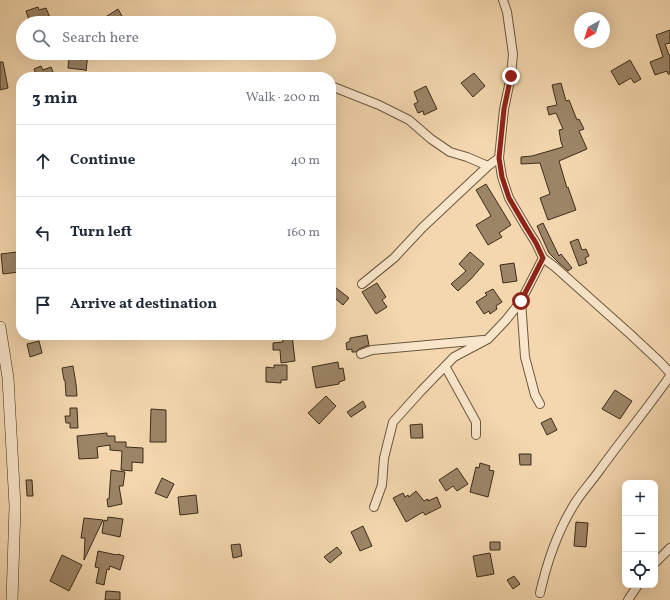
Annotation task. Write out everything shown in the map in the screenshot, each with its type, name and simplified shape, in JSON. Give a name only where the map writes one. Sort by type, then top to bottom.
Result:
[{"type":"street","points":[[503,0],[507,12],[513,54],[511,76],[504,109],[499,158],[502,177],[509,198],[536,243],[543,258],[630,334],[670,373]]},
{"type":"street","points":[[336,88],[379,105],[409,120],[431,139],[450,152],[488,166]]},
{"type":"street","points":[[362,284],[394,258],[423,227],[488,166],[499,158]]},
{"type":"street","points":[[374,507],[382,485],[384,458],[393,422],[420,391],[454,357],[488,339],[506,320],[521,301],[543,258]]},
{"type":"street","points":[[521,301],[525,356],[535,395],[540,404]]},
{"type":"street","points":[[0,327],[8,378],[15,506],[12,600]]},
{"type":"street","points":[[361,354],[372,350],[488,339]]},
{"type":"street","points":[[445,366],[476,422],[476,435]]},
{"type":"street","points":[[540,594],[545,573],[560,533],[575,503],[670,376]]},
{"type":"street","points":[[658,560],[670,548]]},
{"type":"street","points":[[628,600],[636,588]]},
{"type":"building","points":[[38,7],[39,10],[46,8],[49,16],[28,16],[26,11]]},
{"type":"building","points":[[118,9],[122,16],[107,16]]},
{"type":"building","points":[[670,30],[670,43],[665,44],[670,55],[670,74],[668,74],[667,71],[655,75],[650,62],[663,57],[656,35]]},
{"type":"building","points":[[69,60],[87,60],[86,71],[68,68]]},
{"type":"building","points":[[630,60],[641,79],[634,83],[631,78],[619,85],[611,71]]},
{"type":"building","points":[[0,62],[3,62],[8,88],[0,90]]},
{"type":"building","points":[[41,66],[43,70],[51,67],[53,72],[35,72],[34,69]]},
{"type":"building","points":[[474,73],[485,86],[473,97],[461,83]]},
{"type":"building","points":[[561,83],[566,101],[569,100],[577,120],[579,119],[584,129],[579,131],[587,149],[559,161],[567,188],[568,187],[576,210],[548,220],[540,198],[550,194],[540,163],[521,164],[521,157],[532,156],[563,147],[559,130],[563,129],[556,113],[549,115],[547,107],[557,105],[552,85]]},
{"type":"building","points":[[426,86],[437,109],[424,115],[423,111],[418,113],[414,104],[418,102],[414,92]]},
{"type":"building","points":[[486,184],[511,225],[499,233],[502,237],[488,245],[476,225],[491,216],[476,190]]},
{"type":"building","points":[[543,223],[559,256],[561,254],[572,268],[568,271],[549,253],[537,226]]},
{"type":"building","points":[[578,239],[582,250],[586,249],[589,256],[585,258],[587,263],[579,266],[570,242]]},
{"type":"building","points":[[16,252],[16,272],[3,274],[1,254]]},
{"type":"building","points":[[470,252],[484,264],[458,291],[451,284],[466,271],[459,264]]},
{"type":"building","points":[[514,263],[517,281],[503,283],[500,265]]},
{"type":"building","points":[[377,283],[386,297],[382,300],[387,307],[376,314],[362,292]]},
{"type":"building","points":[[336,288],[349,298],[343,305],[336,299]]},
{"type":"building","points":[[493,289],[502,302],[496,306],[497,309],[490,314],[489,311],[484,314],[476,302],[487,295],[485,293]]},
{"type":"building","points":[[367,335],[369,345],[359,349],[356,352],[352,352],[352,349],[347,350],[346,343],[350,341],[350,338]]},
{"type":"building","points":[[283,340],[293,340],[295,361],[281,363],[280,350],[273,350],[273,343],[283,342]]},
{"type":"building","points":[[39,341],[42,353],[30,357],[27,344]]},
{"type":"building","points":[[338,362],[339,369],[343,368],[345,380],[339,382],[339,384],[316,388],[312,367]]},
{"type":"building","points":[[274,365],[287,365],[287,380],[281,380],[281,383],[266,382],[266,367],[274,368]]},
{"type":"building","points":[[73,366],[77,396],[66,396],[65,380],[62,368]]},
{"type":"building","points":[[615,390],[632,401],[620,419],[602,409]]},
{"type":"building","points":[[326,396],[336,406],[319,424],[308,413]]},
{"type":"building","points":[[363,401],[366,407],[351,417],[347,412]]},
{"type":"building","points":[[70,408],[77,408],[78,428],[70,428],[70,423],[66,423],[65,416],[70,416]]},
{"type":"building","points":[[151,409],[166,410],[166,442],[150,442]]},
{"type":"building","points":[[551,418],[557,430],[547,435],[541,423]]},
{"type":"building","points":[[422,424],[423,438],[411,438],[410,425]]},
{"type":"building","points":[[107,433],[107,436],[115,436],[115,442],[126,442],[126,447],[143,448],[143,463],[132,462],[132,471],[121,470],[122,451],[110,450],[110,445],[97,447],[98,458],[79,459],[77,436]]},
{"type":"building","points":[[519,454],[531,454],[531,465],[520,465]]},
{"type":"building","points":[[480,463],[490,466],[489,470],[494,471],[488,497],[470,492],[476,467],[479,468]]},
{"type":"building","points":[[457,468],[468,484],[457,491],[453,486],[446,491],[439,480]]},
{"type":"building","points":[[111,470],[125,472],[123,486],[119,486],[122,504],[108,507],[107,499],[109,499]]},
{"type":"building","points":[[162,478],[174,484],[167,498],[155,493]]},
{"type":"building","points":[[26,480],[32,480],[33,496],[27,496]]},
{"type":"building","points":[[416,491],[424,501],[437,497],[441,507],[425,515],[423,512],[406,522],[393,498],[403,493],[405,497],[408,495],[409,497]]},
{"type":"building","points":[[196,495],[198,513],[180,515],[178,497]]},
{"type":"building","points":[[108,517],[123,519],[120,537],[102,533],[104,520],[107,521]]},
{"type":"building","points":[[84,518],[103,520],[84,560],[85,538],[81,538]]},
{"type":"building","points":[[576,522],[588,523],[586,547],[574,546]]},
{"type":"building","points":[[363,526],[372,546],[360,551],[351,532]]},
{"type":"building","points":[[490,542],[500,542],[500,550],[490,550]]},
{"type":"building","points":[[240,544],[242,556],[233,558],[231,545]]},
{"type":"building","points":[[337,547],[342,553],[330,563],[324,557]]},
{"type":"building","points":[[98,551],[124,556],[120,570],[110,566],[109,570],[107,569],[104,585],[96,583],[99,568],[95,567]]},
{"type":"building","points":[[490,553],[494,574],[477,577],[473,556]]},
{"type":"building","points":[[62,555],[82,565],[69,591],[50,581]]},
{"type":"building","points":[[514,576],[520,584],[513,589],[507,580]]},
{"type":"building","points":[[106,591],[120,592],[120,600],[105,600]]},
{"type":"route","points":[[511,76],[504,109],[499,158],[502,177],[509,198],[536,243],[543,258],[521,301]]}]
